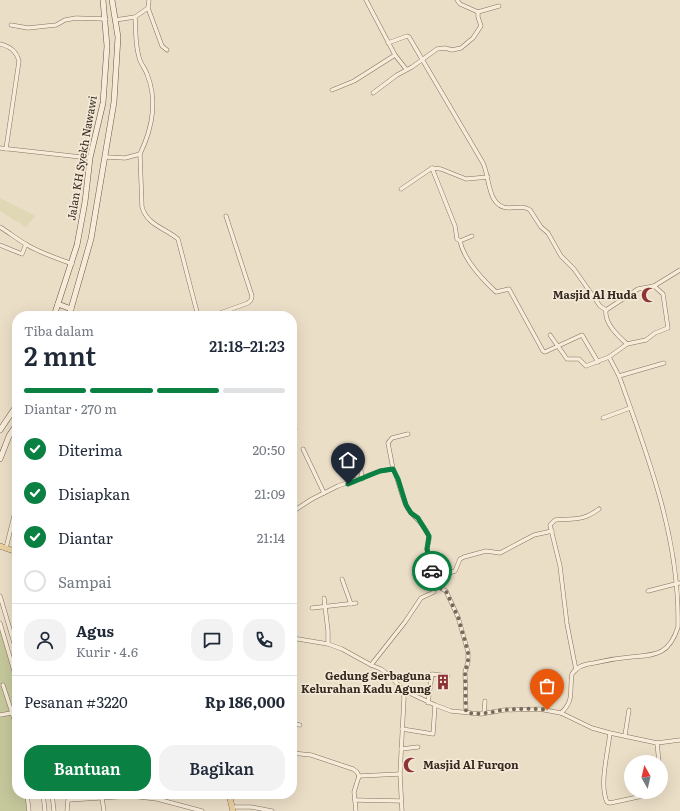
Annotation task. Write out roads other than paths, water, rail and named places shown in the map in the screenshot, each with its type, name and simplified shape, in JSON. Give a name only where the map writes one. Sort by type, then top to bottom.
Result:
[{"type":"main road","name":"Jalan KH Syekh Nawawi","points":[[56,311],[72,264],[85,202],[90,158],[103,103],[107,46],[106,19],[103,0]]},
{"type":"main road","name":"Jalan KH Syekh Nawawi","points":[[71,309],[91,239],[106,157],[114,102],[118,37],[112,0]]},
{"type":"main road","points":[[58,304],[71,309]]},
{"type":"main road","points":[[0,430],[12,412]]},
{"type":"main road","points":[[0,459],[12,432]]},
{"type":"main road","points":[[0,546],[12,550]]},
{"type":"main road","points":[[230,799],[232,810]]},
{"type":"street","points":[[149,0],[148,8],[162,46],[167,50]]},
{"type":"street","points":[[366,0],[388,43],[406,69]]},
{"type":"street","points":[[457,0],[460,4],[478,12],[498,6]]},
{"type":"street","points":[[115,20],[135,17],[148,8]]},
{"type":"street","points":[[373,93],[406,69],[424,60],[441,48],[452,50],[460,48],[473,38],[481,26],[478,12]]},
{"type":"street","points":[[135,17],[137,48],[149,82],[153,112],[148,139],[140,154],[142,207],[144,215],[151,222],[178,239],[184,255],[197,311]]},
{"type":"street","points":[[11,25],[28,28],[56,25],[65,20],[76,18],[106,19]]},
{"type":"street","points":[[388,43],[407,36],[409,37],[424,60],[483,163],[488,177],[492,197],[505,208],[520,207],[530,210],[541,227],[548,233],[560,256],[574,269],[600,306],[606,310]]},
{"type":"street","points":[[0,44],[13,49],[17,54],[19,62],[6,149]]},
{"type":"street","points":[[332,90],[354,81],[395,55]]},
{"type":"street","points":[[0,148],[90,158]]},
{"type":"street","points":[[106,157],[125,158],[140,154]]},
{"type":"street","points":[[401,189],[432,168],[441,169],[466,179],[488,177]]},
{"type":"street","points":[[432,168],[455,226],[457,239],[460,241],[468,260],[488,286],[496,292],[509,289],[543,351],[545,352],[582,335],[598,362]]},
{"type":"street","points":[[226,216],[252,296],[248,303],[226,311]]},
{"type":"street","points":[[0,227],[26,244],[55,259],[72,264]]},
{"type":"street","points":[[460,241],[472,236]]},
{"type":"street","points":[[0,245],[22,254],[26,244]]},
{"type":"street","points":[[606,310],[638,289],[654,286],[680,270]]},
{"type":"street","points":[[550,335],[557,347],[567,359],[579,359],[586,366],[609,357],[626,344],[646,340],[656,333],[668,328],[664,297],[654,286]]},
{"type":"street","points":[[606,310],[606,317],[611,326],[626,344]]},
{"type":"street","points":[[561,714],[570,701],[572,694],[572,676],[580,666],[592,663],[652,656],[665,648],[672,640],[678,627],[679,583],[671,530],[664,502],[619,376],[609,357]]},
{"type":"street","points":[[619,376],[664,363]]},
{"type":"street","points":[[603,418],[630,408]]},
{"type":"street","points":[[408,434],[392,438],[388,443],[393,469],[398,479],[406,505],[411,513],[418,518],[429,536],[427,549],[434,576],[434,585],[446,591],[466,642],[468,660],[465,672],[466,712]]},
{"type":"street","points":[[303,450],[324,493]]},
{"type":"street","points":[[359,456],[362,479]]},
{"type":"street","points":[[350,458],[353,482]]},
{"type":"street","points":[[297,509],[324,493],[380,471],[393,469]]},
{"type":"street","points":[[576,670],[567,624],[560,566],[550,525],[553,521],[579,519],[599,509]]},
{"type":"street","points":[[6,548],[12,524]]},
{"type":"street","points":[[434,576],[445,576],[455,571],[460,560],[464,557],[486,551],[500,553],[534,535],[552,530]]},
{"type":"street","points":[[342,579],[351,604]]},
{"type":"street","points":[[648,591],[679,583]]},
{"type":"street","points":[[371,665],[405,622],[421,598],[434,592]]},
{"type":"street","points":[[0,596],[12,636]]},
{"type":"street","points":[[324,598],[328,644]]},
{"type":"street","points":[[312,608],[356,603]]},
{"type":"street","points":[[0,623],[12,664]]},
{"type":"street","points":[[297,639],[328,644],[342,649],[381,669],[403,690],[451,711],[484,713],[504,710],[539,709],[561,714],[592,728],[610,733],[626,735],[657,743],[680,740]]},
{"type":"street","points":[[428,702],[432,674],[448,676]]},
{"type":"street","points":[[0,715],[12,713],[3,685]]},
{"type":"street","points":[[402,811],[400,774],[404,698],[403,690]]},
{"type":"street","points":[[484,713],[485,701]]},
{"type":"street","points":[[402,729],[433,734],[435,705]]},
{"type":"street","points":[[626,735],[630,710]]},
{"type":"street","points":[[610,733],[603,794],[607,802],[610,803],[629,799]]},
{"type":"street","points":[[657,743],[658,755]]},
{"type":"street","points":[[401,749],[418,747]]},
{"type":"street","points":[[297,754],[311,755],[352,769],[357,772],[359,776]]},
{"type":"street","points":[[359,776],[400,774]]},
{"type":"street","points":[[357,810],[354,792],[359,776]]},
{"type":"street","points":[[28,799],[30,811]]},
{"type":"street","points":[[44,799],[45,811]]},
{"type":"street","points":[[53,799],[54,811]]},
{"type":"street","points":[[67,811],[68,800],[74,799]]},
{"type":"street","points":[[102,799],[104,811]]},
{"type":"street","points":[[157,799],[202,811]]},
{"type":"street","points":[[355,800],[402,801]]},
{"type":"street","points":[[232,810],[251,807],[272,811]]},
{"type":"place","name":"Masjid Al Huda","points":[[649,295]]},
{"type":"place","name":"Gedung Serbaguna Kelurahan Kadu Agung","points":[[443,682]]},
{"type":"place","name":"Masjid Al Furqon","points":[[411,765]]}]
